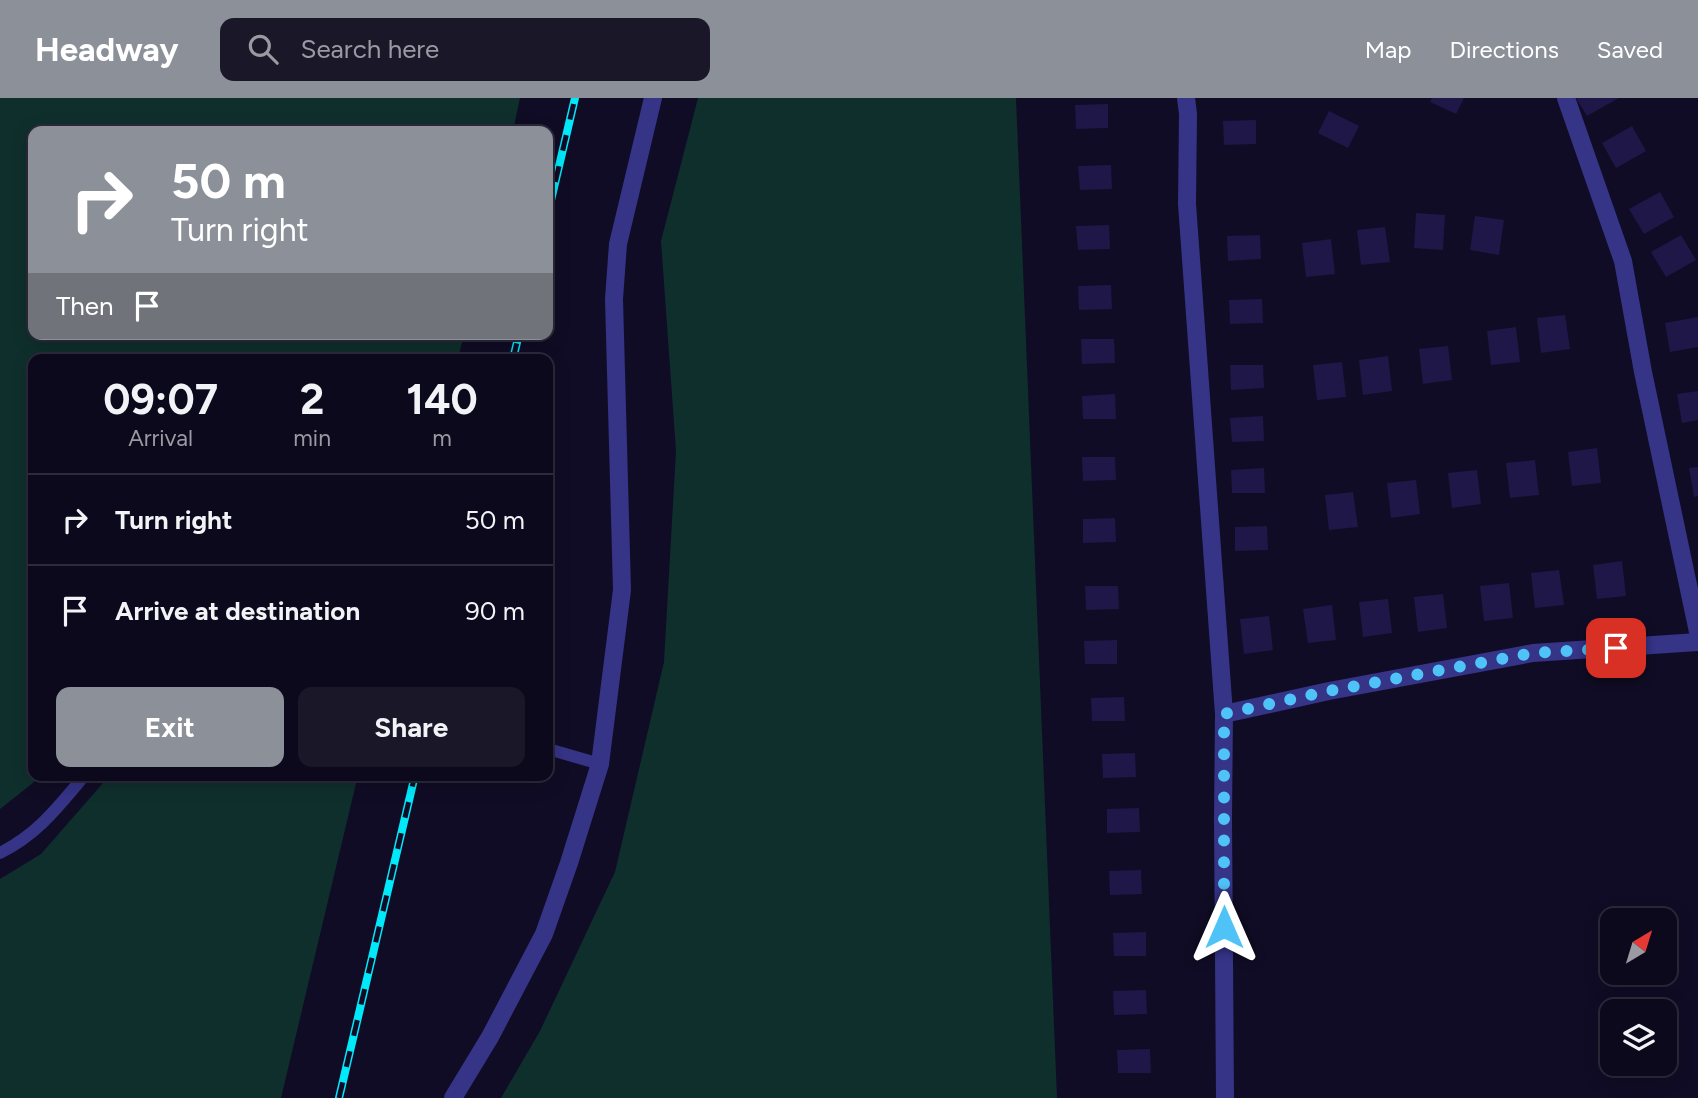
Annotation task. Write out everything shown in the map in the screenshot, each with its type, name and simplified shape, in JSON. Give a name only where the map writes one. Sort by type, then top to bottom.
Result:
[{"type":"street","points":[[453,1098],[490,1037],[544,934],[600,764],[622,590],[614,299],[618,244],[653,98]]},
{"type":"street","points":[[1186,98],[1187,204],[1224,714],[1225,1098]]},
{"type":"street","points":[[1566,98],[1623,261],[1643,372],[1698,632]]},
{"type":"street","points":[[1224,714],[1329,691],[1533,653],[1698,642]]},
{"type":"lane","points":[[553,751],[600,764]]},
{"type":"lane","points":[[0,853],[23,841],[37,829],[80,781]]},
{"type":"green space","points":[[0,98],[520,98],[514,126],[28,126],[28,340],[463,340],[459,354],[28,354],[28,781],[35,781],[0,809]]},
{"type":"green space","points":[[698,98],[1016,98],[1057,1098],[501,1098],[540,1031],[615,872],[664,662],[676,451],[661,241]]},
{"type":"green space","points":[[105,781],[357,781],[281,1098],[0,1098],[0,879],[41,854]]},
{"type":"building","points":[[1432,98],[1464,98],[1456,114],[1430,102]]},
{"type":"building","points":[[1576,98],[1619,98],[1587,116]]},
{"type":"building","points":[[1108,104],[1108,128],[1076,129],[1075,105]]},
{"type":"building","points":[[1329,111],[1359,126],[1348,148],[1318,133]]},
{"type":"building","points":[[1256,120],[1256,144],[1224,145],[1223,121]]},
{"type":"building","points":[[1632,126],[1646,151],[1616,168],[1602,143]]},
{"type":"building","points":[[1111,165],[1112,189],[1080,190],[1078,166]]},
{"type":"building","points":[[1660,192],[1674,217],[1644,234],[1629,209]]},
{"type":"building","points":[[1416,213],[1445,215],[1443,250],[1414,248]]},
{"type":"building","points":[[1475,216],[1504,220],[1499,255],[1470,250]]},
{"type":"building","points":[[1109,225],[1110,249],[1078,250],[1076,226]]},
{"type":"building","points":[[1385,227],[1390,262],[1361,265],[1357,230]]},
{"type":"building","points":[[1260,235],[1261,259],[1228,261],[1227,236]]},
{"type":"building","points":[[1681,235],[1696,260],[1666,277],[1651,252]]},
{"type":"building","points":[[1331,239],[1335,274],[1306,277],[1302,243]]},
{"type":"building","points":[[1111,285],[1112,309],[1079,310],[1078,286]]},
{"type":"building","points":[[1262,299],[1263,323],[1230,324],[1229,300]]},
{"type":"building","points":[[1565,315],[1570,349],[1541,353],[1537,318]]},
{"type":"building","points":[[1698,317],[1698,347],[1670,352],[1665,323]]},
{"type":"building","points":[[1516,327],[1520,362],[1491,365],[1487,331]]},
{"type":"building","points":[[1081,339],[1114,339],[1115,363],[1082,364]]},
{"type":"building","points":[[1448,346],[1452,380],[1423,384],[1419,349]]},
{"type":"building","points":[[1388,356],[1392,391],[1363,395],[1359,360]]},
{"type":"building","points":[[1342,362],[1346,397],[1317,400],[1313,365]]},
{"type":"building","points":[[1230,365],[1263,365],[1264,388],[1231,390]]},
{"type":"building","points":[[1698,391],[1698,420],[1682,423],[1677,394]]},
{"type":"building","points":[[1115,394],[1116,419],[1083,419],[1082,396]]},
{"type":"building","points":[[1263,416],[1264,441],[1232,442],[1230,418]]},
{"type":"building","points":[[1597,448],[1601,483],[1572,486],[1568,452]]},
{"type":"building","points":[[1082,457],[1115,457],[1116,480],[1083,481]]},
{"type":"building","points":[[1535,460],[1539,495],[1510,498],[1506,463]]},
{"type":"building","points":[[1698,467],[1698,496],[1694,497],[1689,468]]},
{"type":"building","points":[[1264,468],[1265,493],[1232,493],[1231,470]]},
{"type":"building","points":[[1477,470],[1481,504],[1452,508],[1448,473]]},
{"type":"building","points":[[1416,480],[1420,514],[1391,518],[1387,483]]},
{"type":"building","points":[[1353,492],[1358,527],[1329,530],[1325,495]]},
{"type":"building","points":[[1115,518],[1116,542],[1083,543],[1083,519]]},
{"type":"building","points":[[1267,526],[1268,550],[1235,551],[1235,527]]},
{"type":"building","points":[[1622,561],[1626,596],[1597,599],[1593,565]]},
{"type":"building","points":[[1559,570],[1564,605],[1535,608],[1531,573]]},
{"type":"building","points":[[1509,583],[1513,618],[1484,621],[1480,586]]},
{"type":"building","points":[[1085,586],[1118,586],[1119,609],[1086,610]]},
{"type":"building","points":[[1443,594],[1447,628],[1418,632],[1414,597]]},
{"type":"building","points":[[1388,599],[1392,633],[1363,637],[1359,602]]},
{"type":"building","points":[[1332,605],[1336,640],[1308,643],[1303,609]]},
{"type":"building","points":[[1269,616],[1273,650],[1244,654],[1240,619]]},
{"type":"building","points":[[1117,640],[1117,664],[1085,664],[1084,641]]},
{"type":"building","points":[[1124,697],[1125,721],[1092,721],[1091,698]]},
{"type":"building","points":[[1135,753],[1136,777],[1103,778],[1102,754]]},
{"type":"building","points":[[1139,808],[1140,832],[1107,833],[1107,809]]},
{"type":"building","points":[[1141,870],[1142,894],[1110,895],[1109,871]]},
{"type":"building","points":[[1146,932],[1146,956],[1114,956],[1113,933]]},
{"type":"building","points":[[1146,990],[1147,1014],[1114,1015],[1113,991]]},
{"type":"building","points":[[1150,1049],[1151,1073],[1118,1073],[1117,1050]]},
{"type":"railway","points":[[553,192],[575,98]]},
{"type":"railway","points":[[514,354],[518,340]]},
{"type":"railway","points":[[339,1098],[414,781]]},
{"type":"route","points":[[1224,927],[1224,714],[1329,691],[1533,653],[1616,648]]}]
